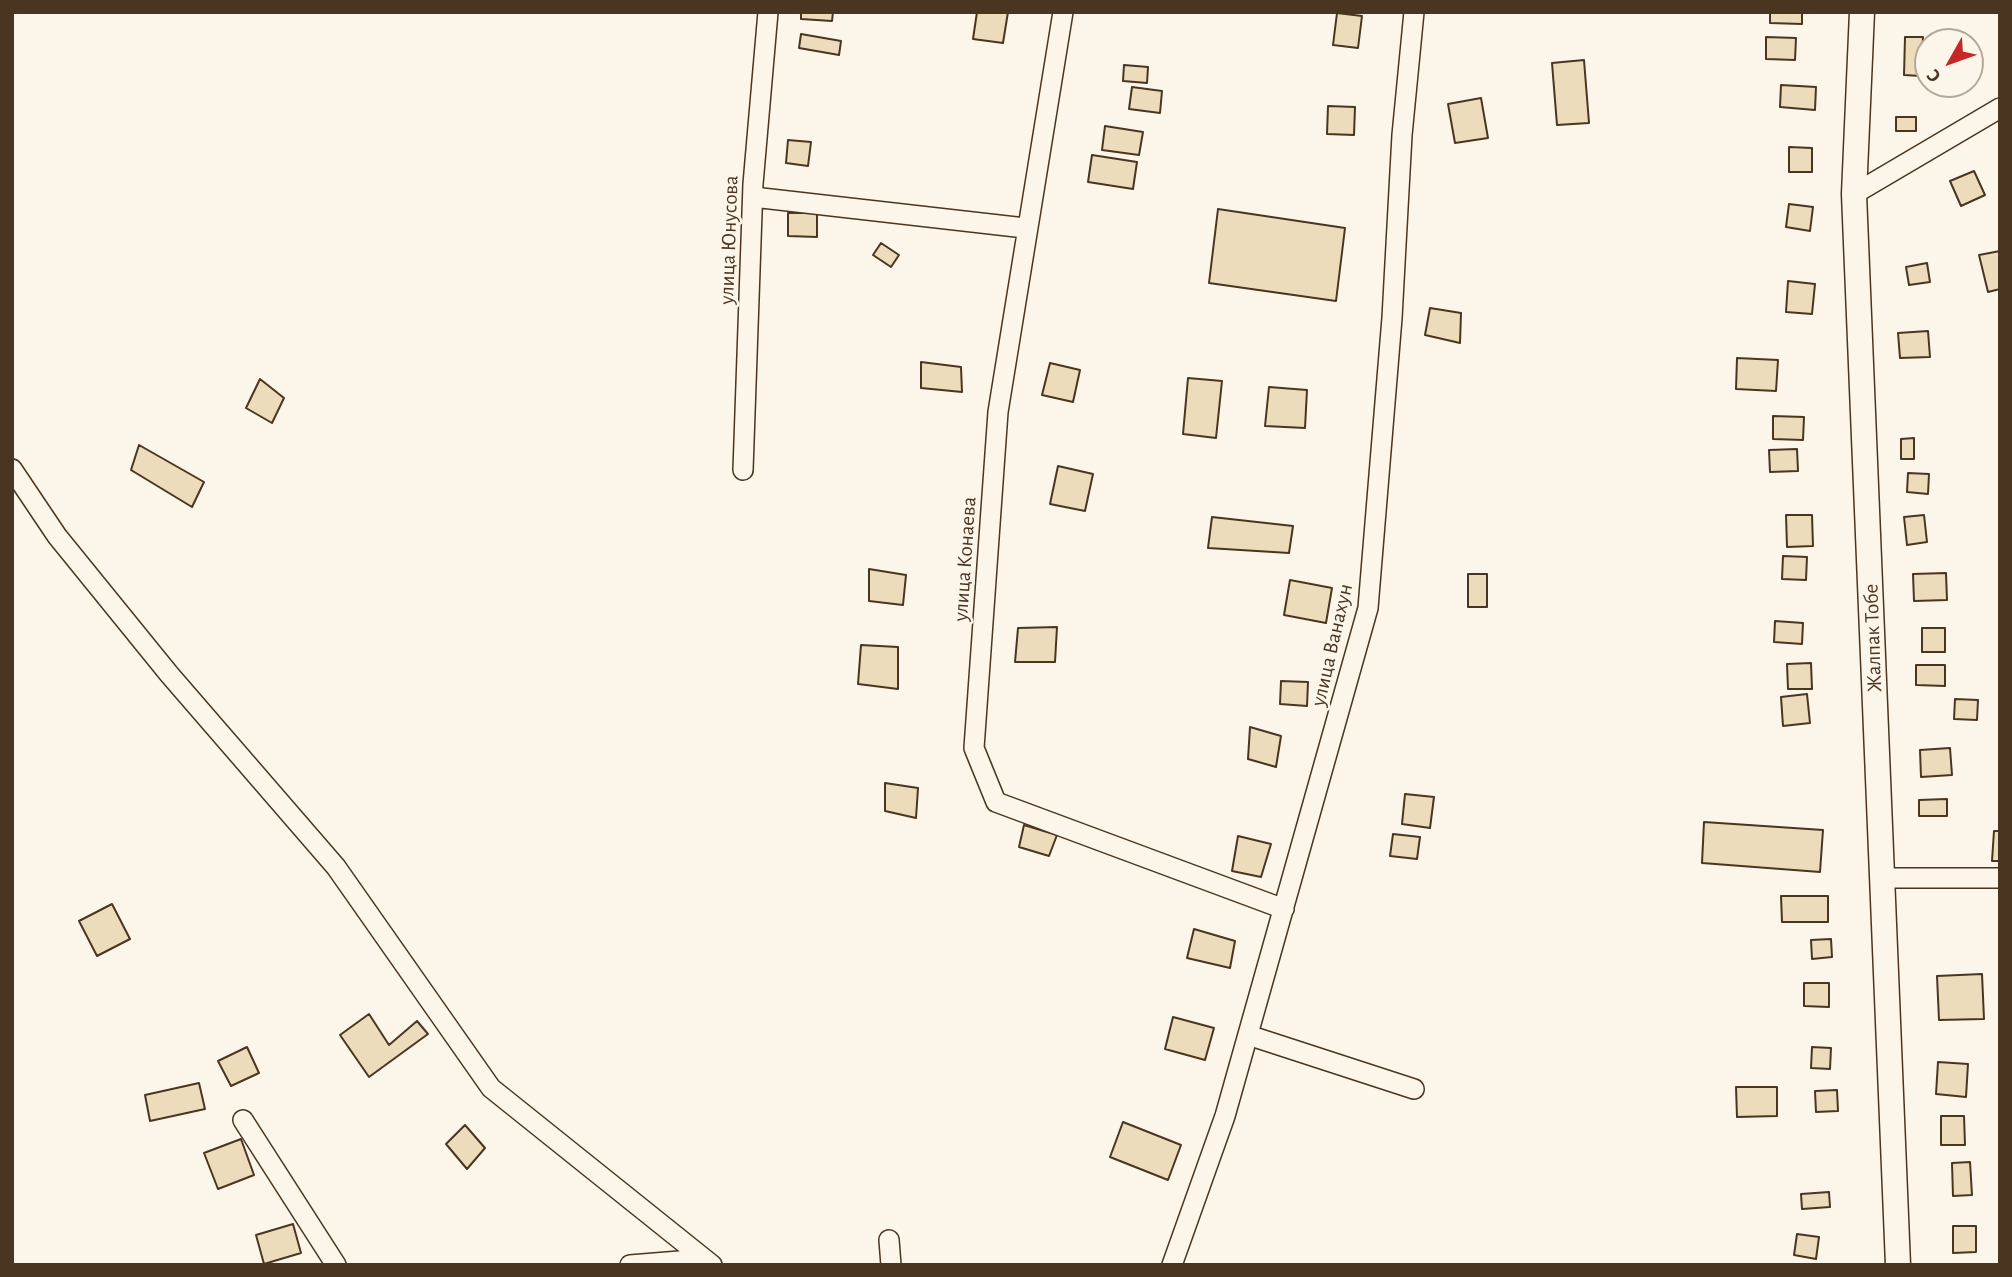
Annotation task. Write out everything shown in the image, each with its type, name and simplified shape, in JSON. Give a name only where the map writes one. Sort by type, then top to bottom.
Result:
[{"type":"main road","name":"Жалпак Тобе","points":[[1862,12],[1854,194],[1898,1265]]},
{"type":"street","name":"улица Юнусова","points":[[743,470],[753,197],[768,12]]},
{"type":"street","name":"улица Конаева","points":[[1063,12],[1025,228],[998,412],[974,748],[996,802],[1284,909]]},
{"type":"street","name":"улица Ванахун","points":[[1172,1265],[1225,1116],[1368,608],[1392,317],[1402,135],[1415,12]]},
{"type":"street","points":[[1854,194],[2000,108]]},
{"type":"street","points":[[753,197],[1025,228]]},
{"type":"street","points":[[12,469],[57,536],[169,674],[336,866],[491,1088],[708,1262]]},
{"type":"street","points":[[1882,878],[2000,878]]},
{"type":"street","points":[[1248,1035],[1413,1089]]},
{"type":"street","points":[[243,1120],[336,1265]]},
{"type":"street","points":[[889,1240],[891,1265]]},
{"type":"street","points":[[630,1265],[708,1262]]},
{"type":"building","points":[[801,12],[833,12],[832,21],[801,19]]},
{"type":"building","points":[[977,12],[1008,12],[1003,43],[973,39]]},
{"type":"building","points":[[1770,12],[1802,12],[1802,24],[1770,23]]},
{"type":"building","points":[[1337,13],[1362,16],[1358,48],[1333,45]]},
{"type":"building","points":[[801,34],[841,41],[839,55],[799,48]]},
{"type":"building","points":[[1766,37],[1796,38],[1795,60],[1766,59]]},
{"type":"building","points":[[1905,37],[1914,37],[1914,76],[1904,75]]},
{"type":"building","points":[[1584,60],[1589,123],[1557,125],[1552,63]]},
{"type":"building","points":[[1124,65],[1148,67],[1147,83],[1123,81]]},
{"type":"building","points":[[1781,85],[1816,87],[1815,110],[1780,107]]},
{"type":"building","points":[[1132,87],[1162,91],[1160,113],[1129,109]]},
{"type":"building","points":[[1481,98],[1488,138],[1455,143],[1448,104]]},
{"type":"building","points":[[1328,106],[1355,107],[1354,135],[1327,134]]},
{"type":"building","points":[[1896,117],[1916,117],[1916,131],[1896,131]]},
{"type":"building","points":[[1105,126],[1143,132],[1139,155],[1102,150]]},
{"type":"building","points":[[788,140],[811,142],[808,166],[786,163]]},
{"type":"building","points":[[1789,147],[1812,148],[1812,172],[1789,172]]},
{"type":"building","points":[[1092,155],[1137,162],[1133,189],[1088,182]]},
{"type":"building","points":[[1974,171],[1985,195],[1961,206],[1950,181]]},
{"type":"building","points":[[1789,204],[1813,207],[1810,231],[1786,227]]},
{"type":"building","points":[[1218,209],[1345,228],[1336,301],[1209,283]]},
{"type":"building","points":[[788,213],[817,213],[817,237],[788,236]]},
{"type":"building","points":[[881,243],[899,255],[891,267],[873,255]]},
{"type":"building","points":[[2000,251],[2000,289],[1988,292],[1979,255]]},
{"type":"building","points":[[1927,263],[1930,282],[1909,285],[1906,267]]},
{"type":"building","points":[[1788,281],[1815,284],[1812,314],[1786,312]]},
{"type":"building","points":[[1430,308],[1461,313],[1460,343],[1425,335]]},
{"type":"building","points":[[1928,331],[1930,357],[1900,358],[1898,333]]},
{"type":"building","points":[[1737,358],[1778,360],[1776,391],[1736,389]]},
{"type":"building","points":[[921,362],[961,367],[962,392],[921,388]]},
{"type":"building","points":[[1050,363],[1080,370],[1073,402],[1042,395]]},
{"type":"building","points":[[1188,378],[1222,381],[1216,438],[1183,434]]},
{"type":"building","points":[[260,379],[284,398],[272,423],[246,408]]},
{"type":"building","points":[[1269,387],[1307,390],[1305,428],[1265,426]]},
{"type":"building","points":[[1773,416],[1804,417],[1803,440],[1773,439]]},
{"type":"building","points":[[1914,438],[1914,459],[1901,459],[1901,439]]},
{"type":"building","points":[[139,445],[204,482],[192,507],[131,470]]},
{"type":"building","points":[[1797,449],[1798,471],[1770,472],[1769,450]]},
{"type":"building","points":[[1058,466],[1093,474],[1085,511],[1050,504]]},
{"type":"building","points":[[1908,473],[1929,474],[1928,494],[1907,492]]},
{"type":"building","points":[[1786,515],[1812,515],[1813,546],[1787,547]]},
{"type":"building","points":[[1924,515],[1927,542],[1907,545],[1904,517]]},
{"type":"building","points":[[1212,517],[1293,526],[1289,553],[1208,548]]},
{"type":"building","points":[[1783,556],[1807,557],[1806,580],[1782,579]]},
{"type":"building","points":[[869,569],[906,575],[903,605],[869,601]]},
{"type":"building","points":[[1946,573],[1947,600],[1914,601],[1913,574]]},
{"type":"building","points":[[1468,574],[1487,574],[1487,607],[1468,607]]},
{"type":"building","points":[[1290,580],[1332,588],[1326,623],[1284,615]]},
{"type":"building","points":[[1775,621],[1803,623],[1802,644],[1774,642]]},
{"type":"building","points":[[1057,627],[1055,662],[1015,662],[1018,628]]},
{"type":"building","points":[[1922,628],[1945,628],[1945,652],[1922,652]]},
{"type":"building","points":[[861,645],[898,647],[898,689],[858,684]]},
{"type":"building","points":[[1811,663],[1812,689],[1788,689],[1787,664]]},
{"type":"building","points":[[1916,665],[1945,665],[1945,686],[1916,685]]},
{"type":"building","points":[[1281,681],[1308,682],[1307,706],[1280,704]]},
{"type":"building","points":[[1807,694],[1810,723],[1783,726],[1781,697]]},
{"type":"building","points":[[1955,699],[1978,700],[1977,720],[1954,719]]},
{"type":"building","points":[[1250,727],[1281,736],[1276,767],[1248,759]]},
{"type":"building","points":[[1950,748],[1952,775],[1921,777],[1920,750]]},
{"type":"building","points":[[885,783],[918,788],[916,818],[885,811]]},
{"type":"building","points":[[1405,794],[1434,797],[1430,828],[1402,824]]},
{"type":"building","points":[[1947,799],[1947,816],[1919,816],[1919,800]]},
{"type":"building","points":[[1704,822],[1823,830],[1820,872],[1702,863]]},
{"type":"building","points":[[1024,825],[1057,835],[1049,856],[1019,847]]},
{"type":"building","points":[[1994,831],[2000,831],[2000,861],[1992,861]]},
{"type":"building","points":[[1393,834],[1420,837],[1417,859],[1390,856]]},
{"type":"building","points":[[1238,836],[1271,844],[1261,877],[1232,871]]},
{"type":"building","points":[[1781,896],[1828,896],[1828,922],[1782,922]]},
{"type":"building","points":[[112,904],[130,939],[97,956],[79,921]]},
{"type":"building","points":[[1194,929],[1235,941],[1230,968],[1187,958]]},
{"type":"building","points":[[1831,939],[1832,957],[1812,959],[1811,940]]},
{"type":"building","points":[[1982,974],[1984,1019],[1939,1020],[1937,976]]},
{"type":"building","points":[[1804,983],[1829,983],[1829,1007],[1804,1006]]},
{"type":"building","points":[[369,1014],[389,1045],[417,1021],[428,1034],[369,1077],[340,1035]]},
{"type":"building","points":[[1173,1017],[1214,1028],[1205,1060],[1165,1049]]},
{"type":"building","points":[[247,1047],[259,1073],[231,1086],[218,1061]]},
{"type":"building","points":[[1812,1047],[1831,1048],[1830,1069],[1811,1068]]},
{"type":"building","points":[[1938,1062],[1968,1064],[1966,1097],[1936,1094]]},
{"type":"building","points":[[199,1083],[205,1109],[150,1121],[145,1095]]},
{"type":"building","points":[[1736,1087],[1777,1087],[1777,1116],[1737,1117]]},
{"type":"building","points":[[1837,1090],[1838,1111],[1816,1112],[1815,1091]]},
{"type":"building","points":[[1941,1116],[1964,1116],[1965,1145],[1941,1145]]},
{"type":"building","points":[[1123,1122],[1181,1145],[1168,1180],[1110,1157]]},
{"type":"building","points":[[465,1125],[485,1148],[467,1169],[446,1144]]},
{"type":"building","points":[[241,1139],[254,1175],[218,1189],[204,1153]]},
{"type":"building","points":[[1970,1162],[1972,1195],[1953,1196],[1952,1163]]},
{"type":"building","points":[[1829,1192],[1830,1207],[1802,1209],[1801,1194]]},
{"type":"building","points":[[293,1224],[301,1253],[264,1264],[256,1235]]},
{"type":"building","points":[[1953,1226],[1976,1226],[1976,1252],[1953,1253]]},
{"type":"building","points":[[1797,1234],[1819,1237],[1816,1259],[1794,1255]]}]
